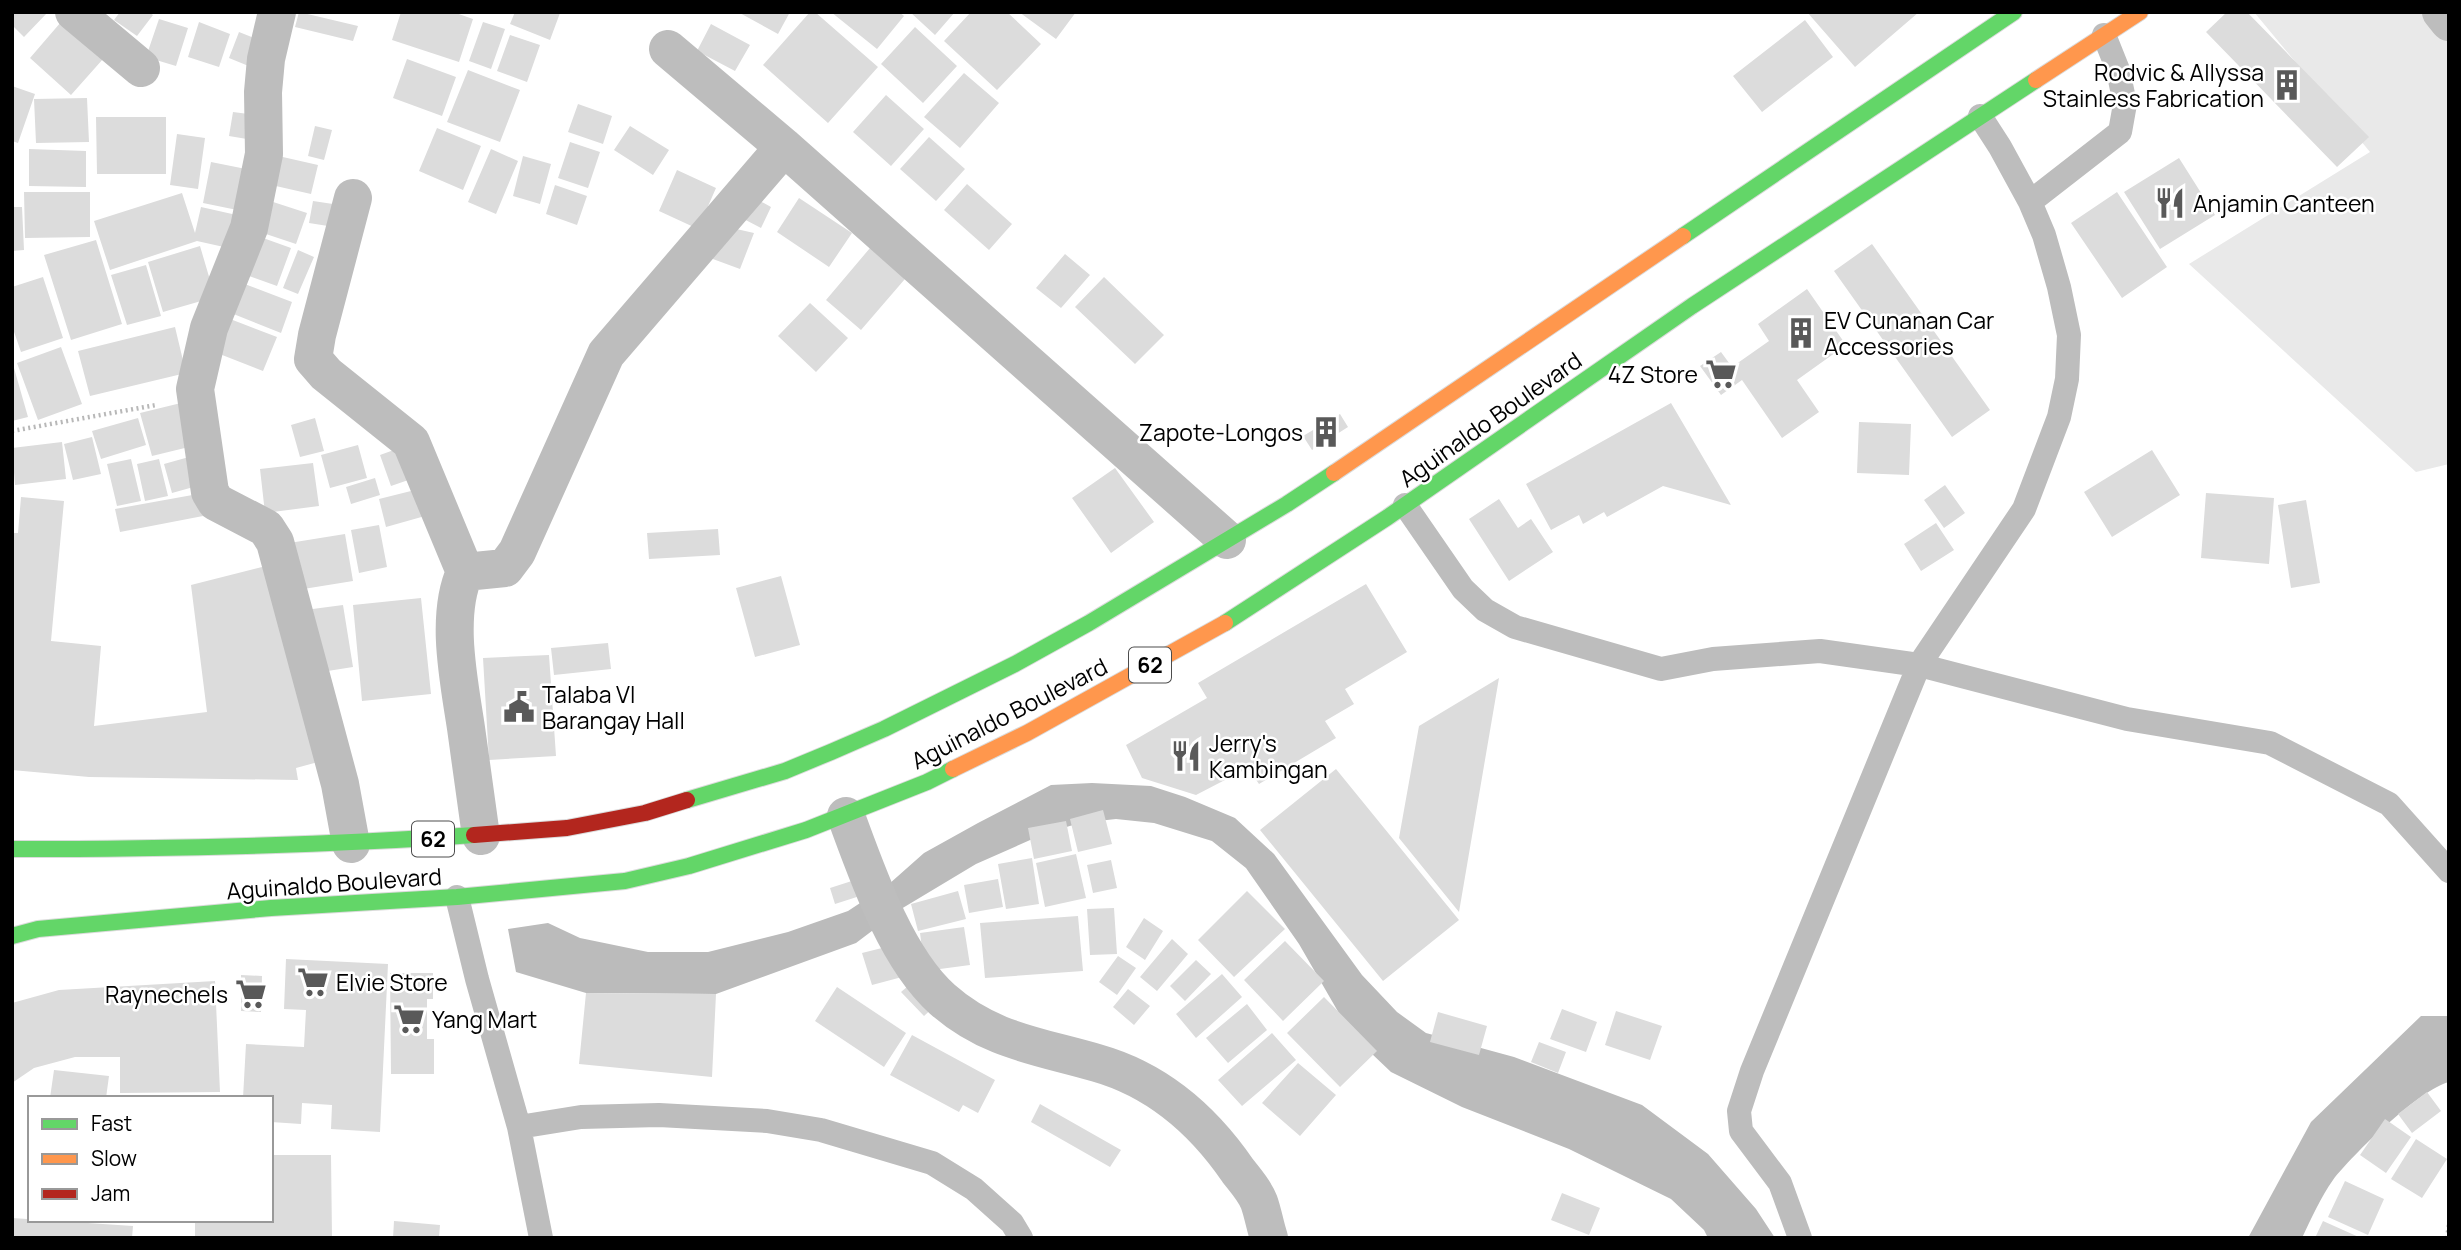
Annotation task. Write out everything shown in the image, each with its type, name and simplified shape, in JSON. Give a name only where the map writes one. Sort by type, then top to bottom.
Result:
[{"type":"highway","name":"Aguinaldo Boulevard","points":[[16,850],[352,844],[481,836],[607,821],[645,813],[785,771],[884,729],[1015,664],[1089,623],[1287,504],[2014,12]]},
{"type":"highway","name":"Aguinaldo Boulevard","points":[[12,936],[65,926],[271,908],[457,897],[625,881],[689,866],[846,816],[927,782],[1027,733],[1233,619],[1405,505],[1692,306],[2140,12]]},
{"type":"street","points":[[74,12],[141,68]]},
{"type":"street","points":[[277,12],[266,59],[263,92],[264,154],[249,228],[209,328],[195,388],[210,492],[216,502],[266,528],[275,542],[340,784],[352,844]]},
{"type":"street","points":[[2441,12],[2449,22]]},
{"type":"street","points":[[668,49],[784,147],[1227,540]]},
{"type":"street","points":[[465,572],[505,568],[517,552],[606,354],[784,147]]},
{"type":"street","points":[[353,198],[313,359],[326,374],[411,442],[465,572],[457,601],[458,677],[481,836]]},
{"type":"street","points":[[846,816],[893,929],[920,976],[940,998],[969,1020],[1009,1040],[1099,1063],[1143,1081],[1185,1109],[1220,1144],[1258,1199],[1269,1238]]},
{"type":"lane","points":[[2030,202],[2120,132],[2124,104],[2118,70],[2104,35]]},
{"type":"lane","points":[[1800,1238],[1780,1183],[1741,1131],[1739,1111],[1752,1071],[1919,665],[2024,509],[2059,417],[2067,379],[2069,335],[2044,235],[2000,146],[1980,116]]},
{"type":"lane","points":[[1405,505],[1463,589],[1485,610],[1515,627],[1661,669],[1713,659],[1820,651],[1919,665],[2127,719],[2270,743],[2389,804],[2449,871]]},
{"type":"lane","points":[[457,897],[519,1127],[541,1238]]},
{"type":"lane","points":[[519,1127],[581,1116],[659,1115],[767,1121],[821,1130],[932,1163],[974,1189],[1012,1223],[1021,1238]]},
{"type":"path","points":[[12,431],[160,404],[176,400],[195,388]]},
{"type":"path","points":[[2446,1238],[2449,1225]]},
{"type":"shaded area","points":[[2254,12],[2449,12],[2449,464],[2416,472],[2189,264],[2370,152]]},
{"type":"shaded area","points":[[1092,783],[1151,786],[1235,818],[1274,854],[1362,975],[1397,1012],[1426,1033],[1514,1057],[1642,1105],[1708,1154],[1756,1209],[1775,1238],[1708,1238],[1704,1230],[1671,1199],[1569,1149],[1462,1107],[1391,1072],[1351,1034],[1299,944],[1246,868],[1212,841],[1154,823],[1116,819],[1080,823],[1046,833],[976,864],[901,909],[856,943],[716,994],[586,993],[516,972],[508,929],[548,923],[580,938],[648,952],[708,952],[788,932],[848,911],[889,884],[924,853],[1051,785]]},
{"type":"shaded area","points":[[2421,1016],[2449,1016],[2449,1082],[2436,1087],[2405,1109],[2355,1155],[2333,1180],[2302,1238],[2248,1238],[2311,1122]]},
{"type":"building","points":[[16,12],[48,12],[24,37],[12,25],[12,16]]},
{"type":"building","points":[[120,12],[149,12],[153,15],[137,36],[114,20]]},
{"type":"building","points":[[299,12],[358,26],[353,41],[295,27]]},
{"type":"building","points":[[401,12],[453,12],[473,19],[459,62],[392,40]]},
{"type":"building","points":[[515,12],[560,13],[550,40],[510,24]]},
{"type":"building","points":[[738,12],[790,12],[778,34]]},
{"type":"building","points":[[810,12],[815,12],[878,67],[828,123],[763,65]]},
{"type":"building","points":[[831,12],[899,12],[904,16],[877,49]]},
{"type":"building","points":[[910,12],[955,12],[935,35]]},
{"type":"building","points":[[971,12],[1007,12],[1041,44],[997,90],[944,41]]},
{"type":"building","points":[[1019,12],[1076,12],[1056,39]]},
{"type":"building","points":[[1807,12],[1919,12],[1855,67]]},
{"type":"building","name":"Rodvic & Allyssa Stainless Fabrication","points":[[2227,12],[2247,12],[2369,137],[2337,167],[2206,32]]},
{"type":"building","points":[[159,19],[188,28],[176,66],[146,57]]},
{"type":"building","points":[[1805,20],[1833,57],[1762,112],[1733,76]]},
{"type":"building","points":[[61,22],[103,59],[71,95],[30,58]]},
{"type":"building","points":[[199,22],[230,34],[219,67],[188,57]]},
{"type":"building","points":[[483,22],[505,29],[491,69],[469,61]]},
{"type":"building","points":[[711,24],[750,45],[735,71],[697,51]]},
{"type":"building","points":[[915,27],[957,66],[923,103],[881,64]]},
{"type":"building","points":[[239,32],[262,41],[251,67],[229,58]]},
{"type":"building","points":[[510,35],[540,45],[527,82],[497,71]]},
{"type":"building","points":[[407,59],[456,77],[442,116],[393,98]]},
{"type":"building","points":[[468,70],[520,90],[500,142],[447,122]]},
{"type":"building","points":[[964,73],[999,103],[960,148],[924,117]]},
{"type":"building","points":[[12,86],[35,94],[18,143],[12,141]]},
{"type":"building","points":[[886,95],[924,129],[891,166],[853,132]]},
{"type":"building","points":[[87,98],[89,142],[36,143],[34,99]]},
{"type":"building","points":[[578,104],[612,116],[603,144],[568,132]]},
{"type":"building","points":[[233,112],[263,116],[259,141],[229,136]]},
{"type":"building","points":[[96,117],[166,117],[166,174],[97,174]]},
{"type":"building","points":[[315,126],[332,130],[324,160],[308,156]]},
{"type":"building","points":[[630,126],[669,150],[653,175],[614,150]]},
{"type":"building","points":[[437,128],[481,146],[463,190],[419,171]]},
{"type":"building","points":[[177,134],[205,138],[198,189],[170,185]]},
{"type":"building","points":[[929,137],[965,169],[936,201],[900,169]]},
{"type":"building","points":[[570,142],[600,152],[588,188],[558,178]]},
{"type":"building","points":[[29,149],[86,151],[86,187],[29,186]]},
{"type":"building","points":[[491,149],[518,161],[496,214],[468,202]]},
{"type":"building","points":[[274,155],[318,165],[311,194],[267,184]]},
{"type":"building","points":[[523,156],[551,164],[540,204],[513,196]]},
{"type":"building","name":"Anjamin Canteen","points":[[2179,158],[2215,215],[2160,249],[2124,192]]},
{"type":"building","points":[[211,162],[251,170],[242,211],[203,203]]},
{"type":"building","points":[[677,170],[716,188],[698,229],[659,211]]},
{"type":"building","points":[[967,184],[1012,224],[989,250],[944,210]]},
{"type":"building","points":[[555,185],[587,196],[577,225],[546,214]]},
{"type":"building","points":[[24,192],[90,192],[90,237],[25,238]]},
{"type":"building","points":[[2117,192],[2167,267],[2122,298],[2071,223]]},
{"type":"building","points":[[182,193],[195,233],[201,207],[241,216],[233,249],[197,241],[110,270],[94,221]]},
{"type":"building","points":[[749,195],[771,207],[761,228],[738,216]]},
{"type":"building","points":[[799,198],[852,233],[829,267],[777,232]]},
{"type":"building","points":[[267,200],[307,213],[296,244],[257,231]]},
{"type":"building","points":[[313,201],[333,204],[328,226],[309,223]]},
{"type":"building","points":[[12,207],[22,207],[24,250],[12,251]]},
{"type":"building","points":[[732,228],[754,233],[740,269],[702,255]]},
{"type":"building","points":[[252,234],[291,248],[277,286],[238,272]]},
{"type":"building","points":[[881,235],[917,265],[861,330],[826,300]]},
{"type":"building","points":[[96,240],[122,324],[71,340],[44,255]]},
{"type":"building","points":[[1872,244],[1990,410],[1952,437],[1834,271]]},
{"type":"building","points":[[200,246],[215,297],[163,312],[148,262]]},
{"type":"building","points":[[298,250],[314,257],[298,294],[283,288]]},
{"type":"building","points":[[1065,254],[1090,275],[1061,308],[1036,288]]},
{"type":"building","points":[[146,265],[161,316],[127,325],[111,275]]},
{"type":"building","points":[[43,277],[63,338],[21,352],[12,326],[12,287]]},
{"type":"building","points":[[1104,277],[1164,335],[1135,364],[1075,307]]},
{"type":"building","points":[[242,283],[292,302],[281,333],[231,313]]},
{"type":"building","points":[[1807,289],[1846,345],[1797,380],[1819,412],[1782,438],[1742,380],[1721,395],[1700,366],[1721,352],[1732,367],[1769,341],[1758,324]]},
{"type":"building","points":[[810,303],[848,338],[816,372],[778,336]]},
{"type":"building","points":[[225,317],[277,337],[263,371],[212,351]]},
{"type":"building","points":[[175,327],[186,373],[90,396],[78,351]]},
{"type":"building","points":[[61,347],[82,404],[38,420],[17,363]]},
{"type":"building","points":[[12,361],[28,417],[12,421]]},
{"type":"building","points":[[181,403],[193,446],[152,456],[140,413]]},
{"type":"building","points":[[1671,403],[1731,505],[1663,486],[1607,517],[1604,512],[1583,524],[1579,515],[1551,530],[1526,484]]},
{"type":"building","name":"Zapote-Longos","points":[[1340,414],[1348,427],[1312,450],[1303,436]]},
{"type":"building","points":[[138,418],[146,445],[101,459],[92,431]]},
{"type":"building","points":[[315,418],[324,451],[300,457],[291,425]]},
{"type":"building","points":[[1859,422],[1911,424],[1909,475],[1857,473]]},
{"type":"building","points":[[92,437],[101,474],[73,480],[64,444]]},
{"type":"building","points":[[62,442],[66,479],[15,485],[12,448]]},
{"type":"building","points":[[358,445],[367,478],[330,488],[321,455]]},
{"type":"building","points":[[405,446],[417,477],[391,486],[380,455]]},
{"type":"building","points":[[2152,450],[2180,495],[2112,537],[2084,492]]},
{"type":"building","points":[[189,457],[197,486],[172,493],[164,464]]},
{"type":"building","points":[[131,459],[141,501],[117,506],[107,464]]},
{"type":"building","points":[[159,459],[168,496],[145,501],[137,464]]},
{"type":"building","points":[[313,463],[319,506],[265,513],[260,469]]},
{"type":"building","points":[[1115,468],[1154,522],[1111,553],[1072,498]]},
{"type":"building","points":[[375,478],[380,495],[351,504],[346,487]]},
{"type":"building","points":[[1945,485],[1965,513],[1944,528],[1924,500]]},
{"type":"building","points":[[419,489],[425,516],[386,527],[379,499]]},
{"type":"building","points":[[2206,493],[2274,498],[2269,564],[2201,558]]},
{"type":"building","points":[[198,494],[203,516],[120,532],[115,509]]},
{"type":"building","points":[[21,497],[64,501],[51,641],[101,646],[94,726],[207,712],[191,585],[266,566],[318,762],[296,768],[298,780],[89,777],[12,770],[12,533],[18,533]]},
{"type":"building","points":[[1499,499],[1518,528],[1531,519],[1553,552],[1509,581],[1469,519]]},
{"type":"building","points":[[2306,500],[2320,583],[2291,588],[2278,505]]},
{"type":"building","points":[[1936,523],[1954,550],[1921,571],[1904,544]]},
{"type":"building","points":[[379,525],[387,567],[359,573],[351,530]]},
{"type":"building","points":[[718,529],[720,555],[649,559],[647,533]]},
{"type":"building","points":[[345,534],[353,581],[291,591],[283,544]]},
{"type":"building","points":[[781,576],[800,645],[755,657],[736,588]]},
{"type":"building","points":[[1366,584],[1407,652],[1345,689],[1354,704],[1325,721],[1336,738],[1259,784],[1248,768],[1196,795],[1142,778],[1126,745],[1207,698],[1198,683]]},
{"type":"building","points":[[421,598],[431,694],[362,701],[353,605]]},
{"type":"building","points":[[343,605],[353,667],[315,673],[305,610]]},
{"type":"building","points":[[608,643],[611,669],[554,675],[551,648]]},
{"type":"building","name":"Talaba VI Barangay Hall","points":[[549,655],[556,756],[489,760],[483,658]]},
{"type":"building","points":[[1499,678],[1459,912],[1399,838],[1419,726]]},
{"type":"building","points":[[1336,769],[1459,920],[1383,981],[1260,830]]},
{"type":"building","points":[[1103,810],[1112,844],[1078,852],[1070,819]]},
{"type":"building","points":[[1066,821],[1072,851],[1034,859],[1028,828]]},
{"type":"building","points":[[1076,854],[1086,898],[1045,907],[1036,863]]},
{"type":"building","points":[[1032,858],[1039,904],[1006,909],[998,864]]},
{"type":"building","points":[[1111,860],[1117,888],[1093,893],[1087,865]]},
{"type":"building","points":[[858,879],[863,895],[835,904],[830,888]]},
{"type":"building","points":[[998,879],[1003,907],[969,913],[964,885]]},
{"type":"building","points":[[958,891],[966,919],[918,931],[911,904]]},
{"type":"building","points":[[1247,891],[1285,929],[1234,977],[1198,940]]},
{"type":"building","points":[[1114,908],[1117,954],[1090,955],[1087,909]]},
{"type":"building","points":[[1078,916],[1083,971],[985,978],[980,923]]},
{"type":"building","points":[[1144,918],[1163,931],[1145,960],[1126,947]]},
{"type":"building","points":[[964,927],[970,965],[925,971],[920,933]]},
{"type":"building","points":[[1172,939],[1188,954],[1157,991],[1140,977]]},
{"type":"building","points":[[1285,941],[1324,981],[1283,1021],[1244,980]]},
{"type":"building","points":[[894,945],[902,977],[872,985],[862,953]]},
{"type":"building","points":[[1118,956],[1136,968],[1117,995],[1099,982]]},
{"type":"building","points":[[286,959],[388,964],[380,1132],[331,1129],[332,1105],[302,1103],[301,1124],[273,1122],[273,1096],[243,1096],[246,1044],[304,1047],[306,1010],[284,1009]]},
{"type":"building","points":[[1196,960],[1211,974],[1185,1001],[1170,986]]},
{"type":"building","name":"Yang Mart","points":[[390,973],[433,973],[433,999],[427,999],[427,1039],[434,1039],[434,1074],[391,1074]]},
{"type":"building","points":[[1222,974],[1242,997],[1196,1038],[1176,1014]]},
{"type":"building","name":"Raynechels","points":[[241,975],[262,976],[261,1012],[241,1011]]},
{"type":"building","points":[[215,981],[220,1092],[120,1093],[120,1057],[75,1057],[34,1068],[12,1083],[12,1003],[59,990]]},
{"type":"building","points":[[914,981],[937,1004],[924,1016],[901,992]]},
{"type":"building","points":[[837,987],[906,1033],[884,1067],[815,1021]]},
{"type":"building","points":[[1128,989],[1150,1006],[1134,1025],[1113,1007]]},
{"type":"building","points":[[586,993],[716,994],[712,1077],[579,1064]]},
{"type":"building","points":[[1324,997],[1377,1051],[1340,1087],[1287,1033]]},
{"type":"building","points":[[1247,1004],[1267,1030],[1228,1063],[1206,1038]]},
{"type":"building","points":[[1562,1009],[1597,1022],[1586,1052],[1550,1039]]},
{"type":"building","points":[[1616,1011],[1662,1026],[1650,1060],[1605,1045]]},
{"type":"building","points":[[1438,1012],[1487,1026],[1479,1055],[1430,1042]]},
{"type":"building","points":[[1272,1033],[1296,1060],[1242,1106],[1218,1080]]},
{"type":"building","points":[[912,1035],[995,1080],[978,1113],[963,1105],[959,1112],[890,1075]]},
{"type":"building","points":[[1539,1042],[1566,1052],[1558,1073],[1531,1062]]},
{"type":"building","points":[[1298,1063],[1336,1095],[1300,1136],[1262,1103]]},
{"type":"building","points":[[54,1070],[109,1076],[106,1096],[50,1096]]},
{"type":"building","points":[[2427,1092],[2441,1111],[2412,1133],[2398,1114]]},
{"type":"building","points":[[1040,1104],[1121,1150],[1110,1167],[1031,1122]]},
{"type":"building","points":[[2385,1119],[2411,1137],[2386,1173],[2360,1155]]},
{"type":"building","points":[[2416,1139],[2447,1159],[2422,1198],[2391,1179]]},
{"type":"building","points":[[273,1155],[331,1155],[332,1238],[195,1238],[195,1222],[273,1222]]},
{"type":"building","points":[[2345,1181],[2384,1199],[2368,1235],[2328,1217]]},
{"type":"building","points":[[1562,1193],[1600,1208],[1589,1235],[1551,1220]]},
{"type":"building","points":[[12,1218],[28,1219],[28,1222],[133,1226],[132,1238],[12,1238]]},
{"type":"building","points":[[394,1221],[440,1225],[439,1238],[393,1238]]},
{"type":"building","points":[[2323,1221],[2361,1238],[2315,1238]]},
{"type":"traffic: fast","points":[[1683,236],[2014,12]]},
{"type":"traffic: fast","points":[[1225,623],[1388,517],[1692,306],[2036,80]]},
{"type":"traffic: fast","points":[[687,800],[785,771],[831,752],[884,729],[1015,664],[1089,623],[1334,473]]},
{"type":"traffic: fast","points":[[12,936],[38,929],[271,908],[457,897],[625,881],[689,866],[806,830],[953,769]]},
{"type":"traffic: fast","points":[[12,849],[243,846],[474,835]]},
{"type":"traffic: slow","points":[[2036,80],[2140,12]]},
{"type":"traffic: slow","points":[[1334,473],[1683,236]]},
{"type":"traffic: slow","points":[[953,769],[1027,733],[1225,623]]},
{"type":"traffic: jam","points":[[474,835],[567,828],[645,813],[687,800]]},
{"type":"place","name":"Rodvic & Allyssa Stainless Fabrication","points":[[2287,85]]},
{"type":"place","name":"Anjamin Canteen","points":[[2170,203]]},
{"type":"place","name":"EV Cunanan Car Accessories","points":[[1801,333]]},
{"type":"place","name":"4Z Store","points":[[1721,374]]},
{"type":"place","name":"Zapote-Longos","points":[[1326,432]]},
{"type":"place","name":"Talaba VI Barangay Hall","points":[[519,707]]},
{"type":"place","name":"Jerry's Kambingan","points":[[1186,756]]},
{"type":"place","name":"Elvie Store","points":[[313,982]]},
{"type":"place","name":"Raynechels","points":[[251,994]]},
{"type":"place","name":"Yang Mart","points":[[409,1019]]}]
